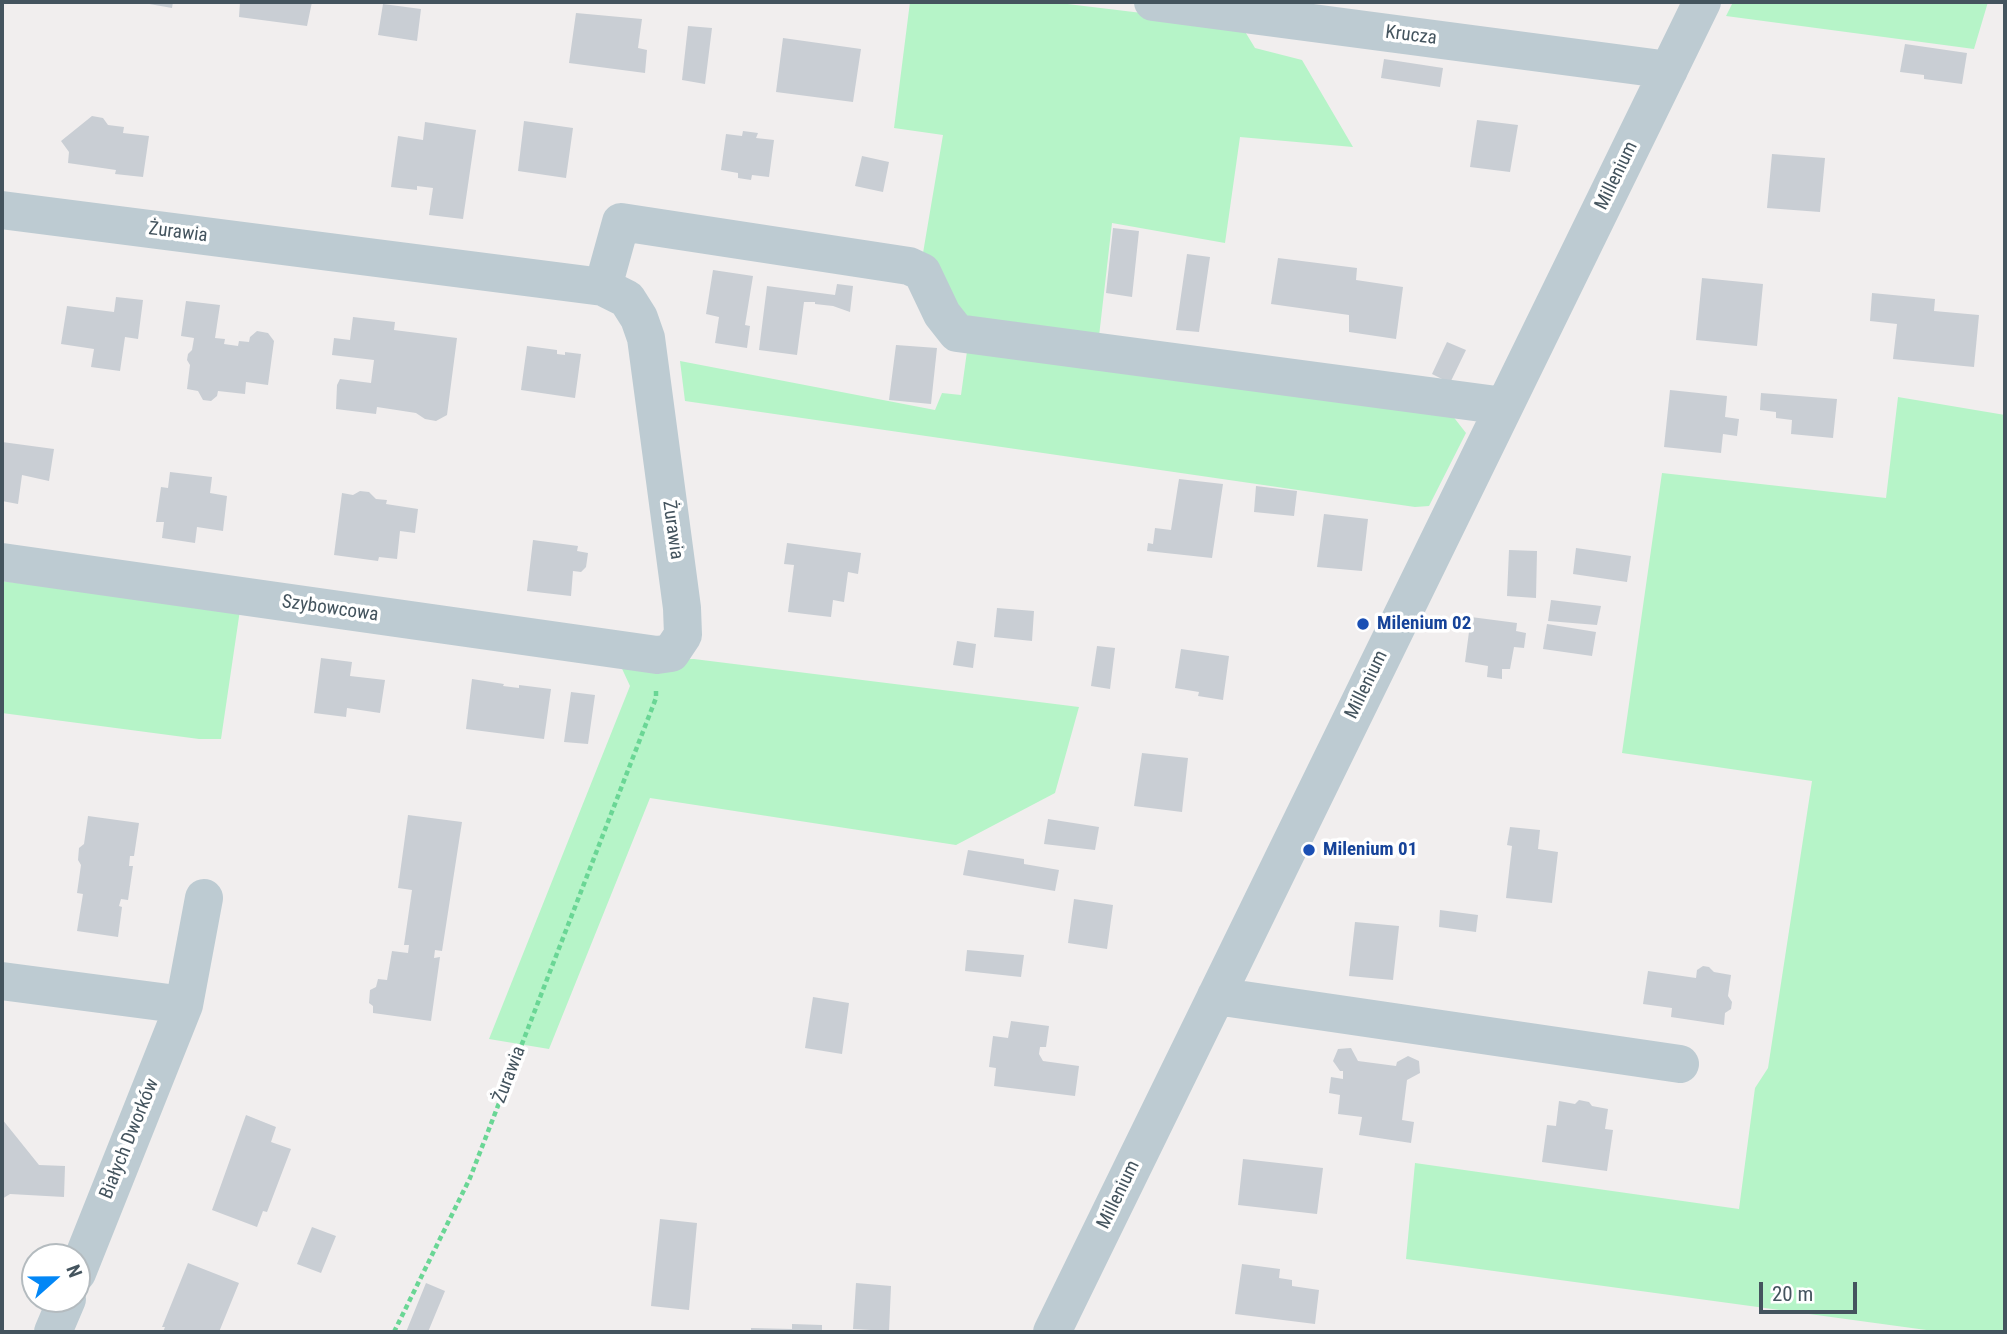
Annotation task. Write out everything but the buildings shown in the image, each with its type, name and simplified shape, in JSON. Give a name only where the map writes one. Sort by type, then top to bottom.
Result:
[{"type":"street","name":"Krucza","points":[[1153,2],[1669,70]]},
{"type":"street","name":"Millenium","points":[[1052,1332],[1702,2]]},
{"type":"street","name":"Żurawia","points":[[2,210],[603,287],[626,299],[639,317],[646,338],[682,608],[683,635],[671,653],[657,655]]},
{"type":"street","points":[[603,287],[621,222],[909,266],[922,272],[942,314],[957,333],[1504,406]]},
{"type":"street","name":"Szybowcowa","points":[[2,562],[657,655]]},
{"type":"street","name":"Białych Dworków","points":[[89,1243],[184,1005],[204,898]]},
{"type":"street","points":[[2,981],[184,1005]]},
{"type":"street","points":[[1216,996],[1680,1063]]},
{"type":"street","points":[[53,1332],[61,1313]]},
{"type":"path","name":"Żurawia","points":[[394,1332],[475,1166],[656,698],[657,655]]},
{"type":"green space","points":[[910,2],[1051,2],[1241,25],[1255,48],[1302,60],[1353,147],[1240,137],[1225,243],[1112,223],[1098,345],[957,324],[923,253],[943,135],[894,128]]},
{"type":"green space","points":[[1733,2],[1988,2],[1974,49],[1726,16]]},
{"type":"green space","points":[[968,344],[1452,415],[1466,433],[1429,506],[1415,507],[685,401],[680,361],[935,410],[942,393],[961,395]]},
{"type":"green space","points":[[1898,397],[2005,415],[2005,1332],[1941,1332],[1406,1259],[1415,1163],[1739,1209],[1755,1088],[1768,1068],[1812,781],[1622,753],[1662,473],[1886,498]]},
{"type":"green space","points":[[2,581],[240,610],[221,739],[199,739],[2,713]]},
{"type":"green space","points":[[694,659],[1079,707],[1055,793],[956,845],[650,798],[549,1049],[489,1039],[630,686],[618,660]]},
{"type":"place","name":"Milenium 02","points":[[1363,624]]},
{"type":"place","name":"Milenium 01","points":[[1309,850]]}]
